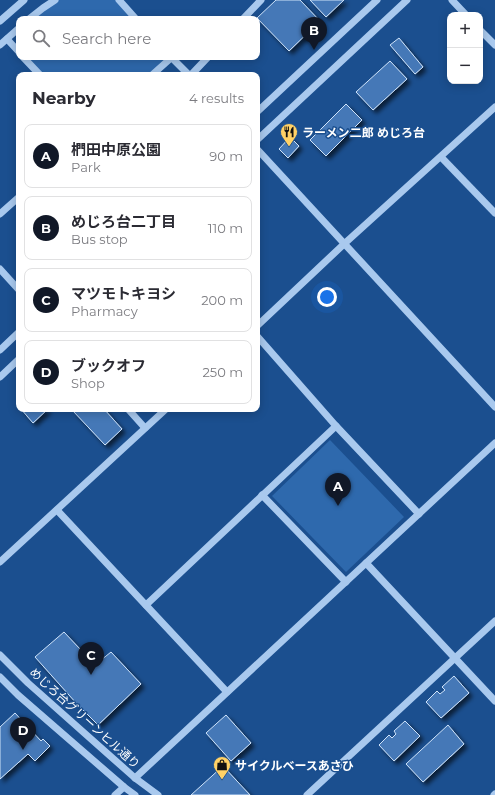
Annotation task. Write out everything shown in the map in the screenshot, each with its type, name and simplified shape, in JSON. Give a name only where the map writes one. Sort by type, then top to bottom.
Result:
[{"type":"street","points":[[0,21],[24,0]]},
{"type":"street","points":[[34,16],[55,0]]},
{"type":"street","points":[[119,0],[133,16]]},
{"type":"street","points":[[246,16],[261,0]]},
{"type":"street","points":[[260,109],[377,0]]},
{"type":"street","points":[[260,137],[407,0]]},
{"type":"street","points":[[452,0],[463,12]]},
{"type":"street","points":[[0,44],[16,31]]},
{"type":"street","points":[[483,33],[495,45]]},
{"type":"street","points":[[6,39],[16,49]]},
{"type":"street","points":[[26,60],[37,72]]},
{"type":"street","points":[[155,72],[168,60]]},
{"type":"street","points":[[174,60],[187,72]]},
{"type":"street","points":[[193,72],[205,60]]},
{"type":"street","points":[[260,323],[344,244],[495,107]]},
{"type":"street","points":[[260,152],[495,407]]},
{"type":"street","points":[[441,157],[495,213]]},
{"type":"street","points":[[0,214],[16,199]]},
{"type":"street","points":[[0,269],[16,287]]},
{"type":"street","points":[[0,350],[16,335]]},
{"type":"street","points":[[260,339],[336,426],[419,514]]},
{"type":"street","points":[[0,377],[16,362]]},
{"type":"street","points":[[131,412],[145,428]]},
{"type":"street","points":[[0,562],[163,412]]},
{"type":"street","points":[[146,605],[336,426]]},
{"type":"street","points":[[135,778],[495,444]]},
{"type":"street","points":[[262,495],[346,582]]},
{"type":"street","points":[[57,510],[228,692]]},
{"type":"street","points":[[366,563],[495,701]]},
{"type":"street","points":[[309,794],[495,621]]},
{"type":"street","name":"めじろ台グリーンヒル通り","points":[[0,655],[28,683],[135,778],[158,795]]},
{"type":"street","points":[[0,677],[18,695],[135,795]]},
{"type":"street","points":[[115,795],[124,787]]},
{"type":"shaded area","points":[[55,0],[119,0],[133,16],[34,16]]},
{"type":"shaded area","points":[[26,60],[168,60],[155,72],[37,72]]},
{"type":"shaded area","points":[[330,440],[404,517],[346,572],[272,496]]},
{"type":"building","points":[[276,0],[300,0],[320,21],[289,51],[260,21],[259,16]]},
{"type":"building","points":[[310,0],[344,0],[326,17]]},
{"type":"building","points":[[399,38],[423,67],[415,74],[390,45]]},
{"type":"building","points":[[390,61],[407,79],[373,110],[356,92]]},
{"type":"building","points":[[346,104],[362,120],[326,156],[310,140]]},
{"type":"building","name":"ラーメン二郎 めじろ台","points":[[290,137],[299,146],[288,158],[279,149]]},
{"type":"building","points":[[24,412],[45,412],[33,423]]},
{"type":"building","points":[[74,412],[107,412],[122,429],[105,445]]},
{"type":"building","points":[[64,632],[95,665],[111,652],[141,684],[98,725],[35,657]]},
{"type":"building","points":[[454,676],[469,693],[441,718],[426,702],[437,691],[440,694],[445,690],[442,687]]},
{"type":"building","points":[[15,713],[41,741],[43,739],[50,746],[35,761],[28,754],[0,779],[0,727]]},
{"type":"building","points":[[226,715],[251,743],[231,761],[206,733]]},
{"type":"building","points":[[405,721],[420,736],[394,761],[379,745],[389,735],[392,738],[396,734],[394,731]]},
{"type":"building","points":[[448,725],[464,744],[423,782],[406,764]]},
{"type":"building","name":"サイクルベースあさひ","points":[[223,766],[250,795],[191,795]]},
{"type":"place","name":"めじろ台二丁目","points":[[314,50]]},
{"type":"place","name":"ラーメン二郎 めじろ台","points":[[289,147]]},
{"type":"place","name":"椚田中原公園","points":[[338,506]]},
{"type":"place","name":"マツモトキヨシ","points":[[91,675]]},
{"type":"place","name":"ブックオフ","points":[[23,750]]},
{"type":"place","name":"サイクルベースあさひ","points":[[222,780]]}]
